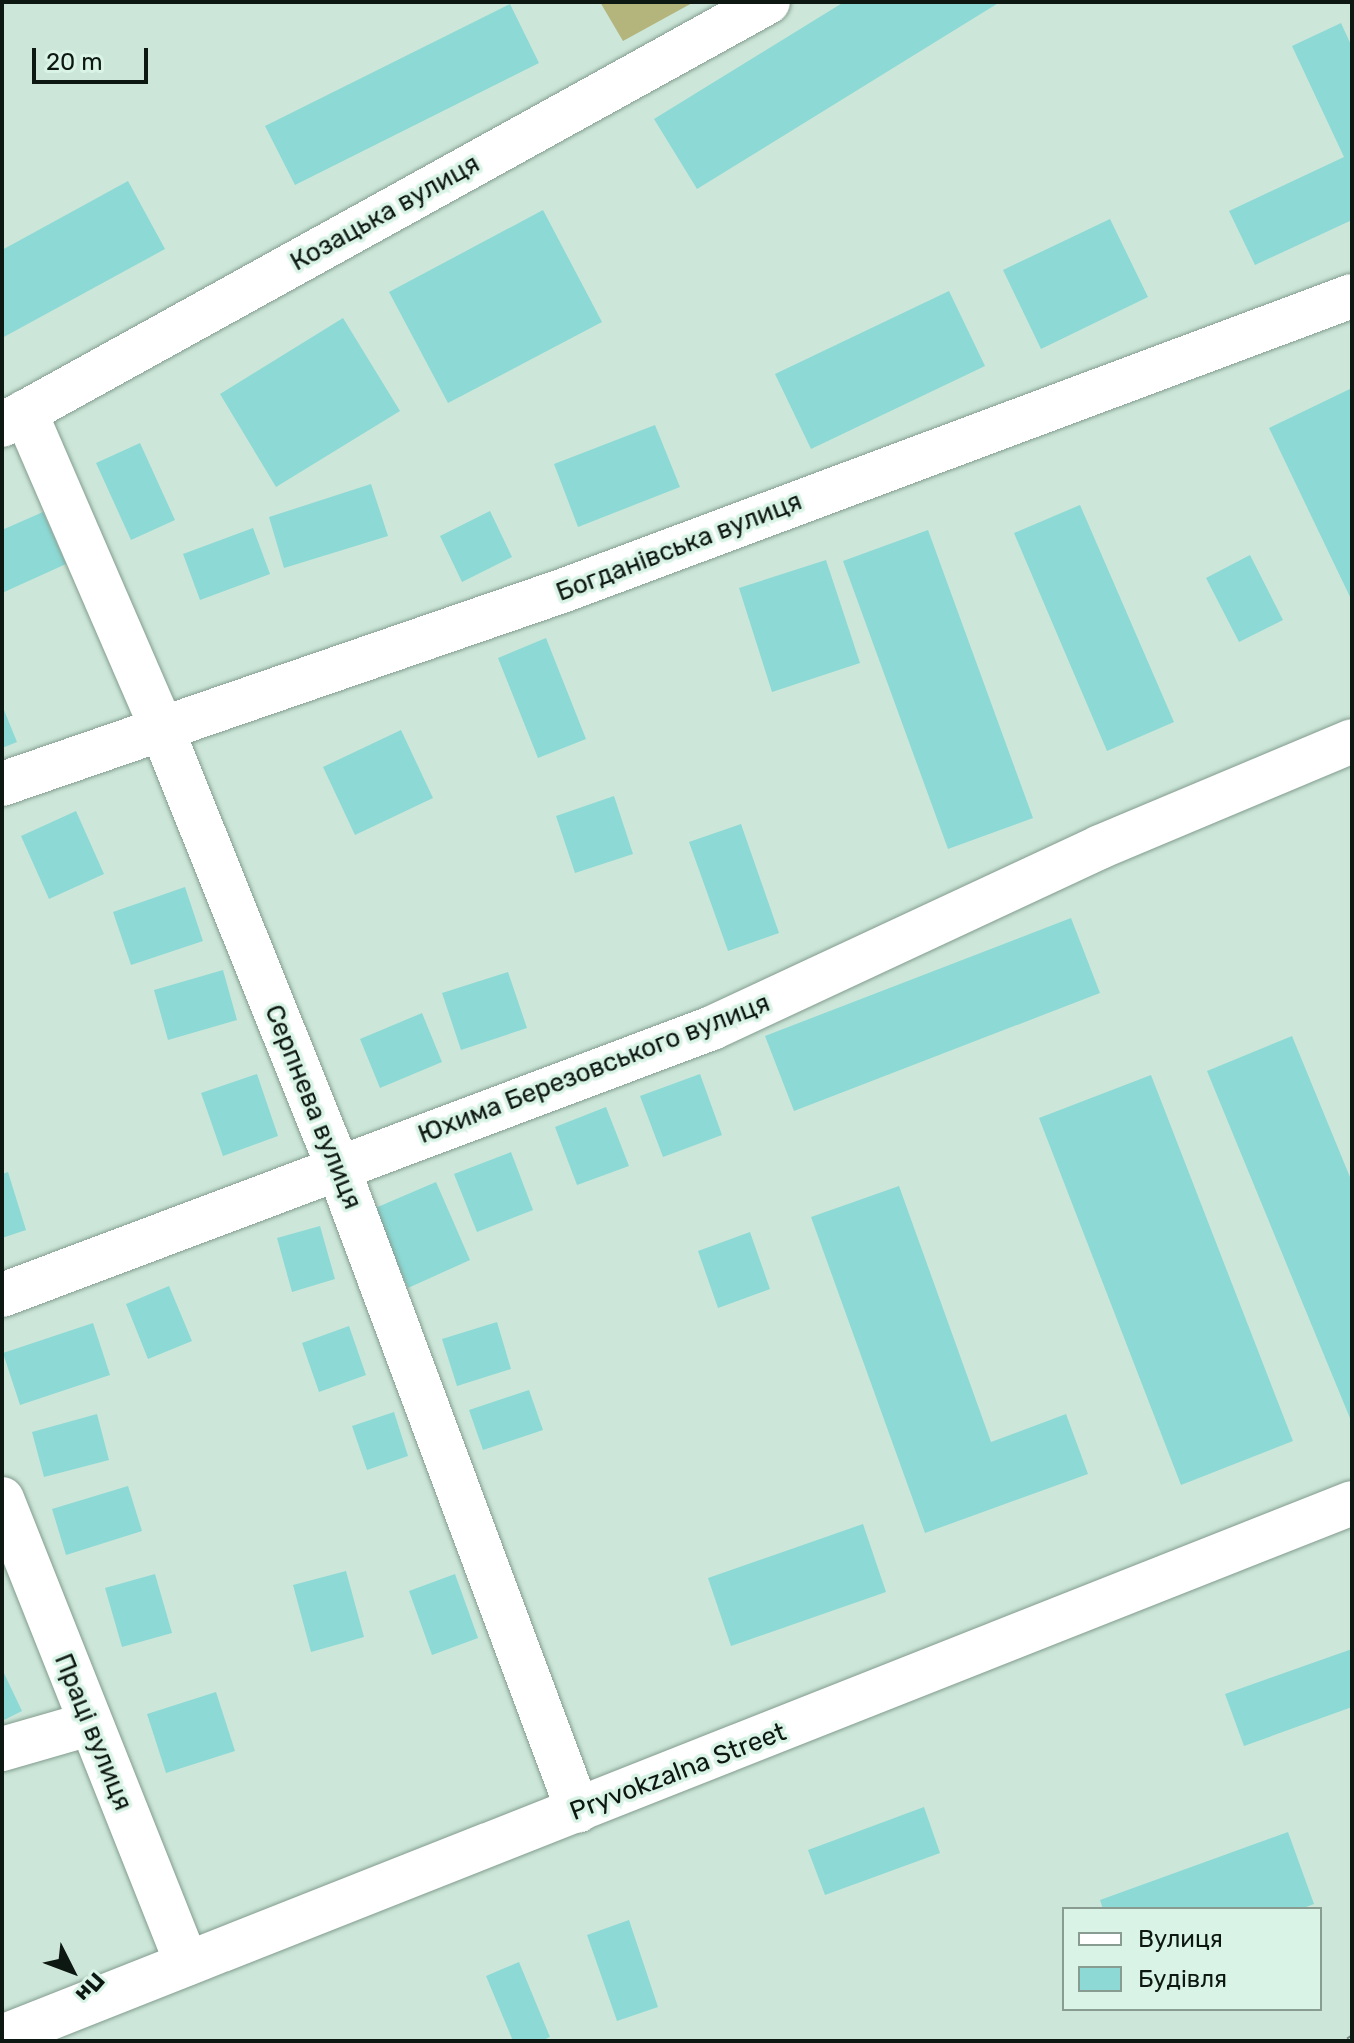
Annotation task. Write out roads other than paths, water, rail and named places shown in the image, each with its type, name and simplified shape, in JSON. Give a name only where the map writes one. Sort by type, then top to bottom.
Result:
[{"type":"street","name":"Козацька вулиця","points":[[13,418],[768,2]]},
{"type":"street","name":"Богданівська вулиця","points":[[2,784],[562,591],[1352,296]]},
{"type":"street","name":"Серпнева вулиця","points":[[13,418],[161,727],[338,1168],[578,1811]]},
{"type":"street","name":"Юхима Березовського вулиця","points":[[2,1295],[712,1028],[1100,847],[1352,741]]},
{"type":"street","name":"Праці вулиця","points":[[2,1499],[89,1724],[187,1963]]},
{"type":"street","name":"Pryvokzalna Street","points":[[2,2037],[1352,1503]]},
{"type":"street","points":[[2,1749],[89,1724]]}]
